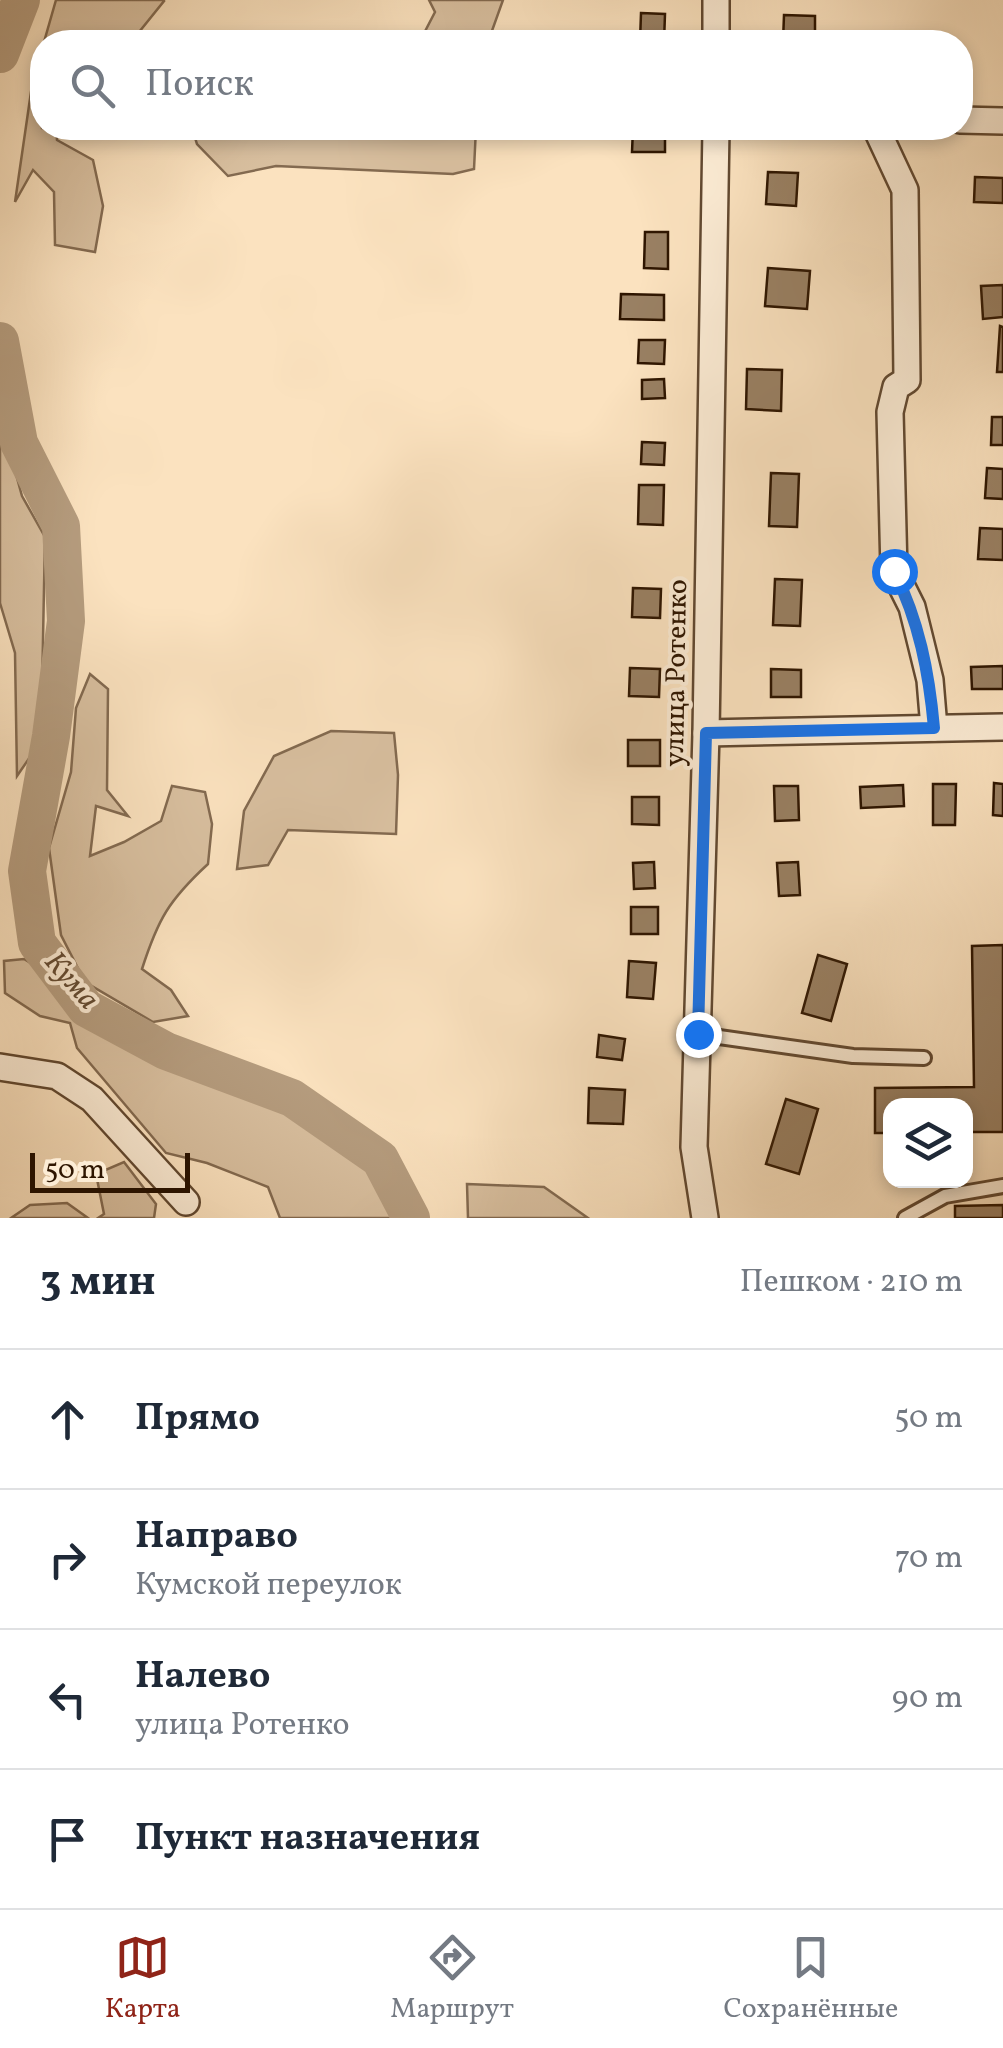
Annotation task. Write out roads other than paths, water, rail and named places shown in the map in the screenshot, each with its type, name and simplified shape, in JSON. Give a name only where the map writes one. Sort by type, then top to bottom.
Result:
[{"type":"street","points":[[716,0],[716,30]]},
{"type":"street","points":[[973,120],[1003,120]]},
{"type":"street","name":"улица Ротенко","points":[[705,1218],[694,1147],[706,733],[716,140]]},
{"type":"street","points":[[882,140],[905,190],[907,380],[896,387],[890,412],[894,571],[912,608],[930,680],[934,728]]},
{"type":"street","points":[[706,733],[1003,727]]},
{"type":"street","points":[[0,1067],[57,1076],[92,1099],[186,1202]]},
{"type":"lane","points":[[698,1034],[852,1056],[924,1058]]},
{"type":"lane","points":[[908,1218],[945,1196],[1003,1186]]},
{"type":"waterway","name":"Кума","points":[[0,54],[21,0]]},
{"type":"waterway","name":"Кума","points":[[0,341],[19,443],[61,526],[66,621],[27,871],[37,943],[86,1008],[166,1051],[292,1098],[380,1159],[411,1218]]}]
